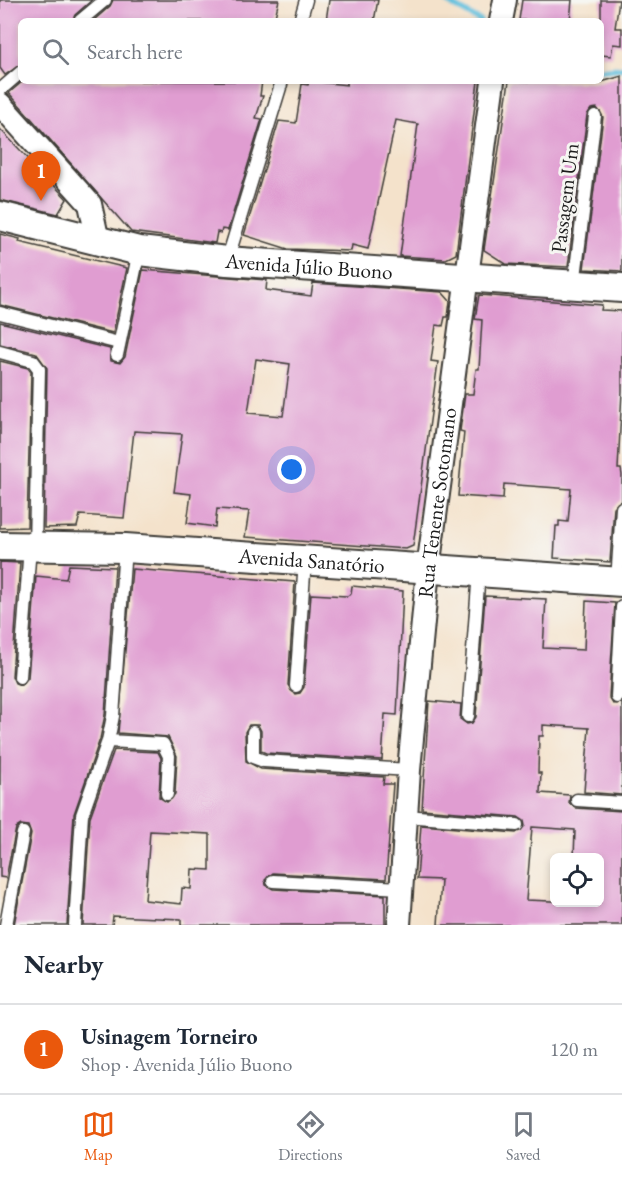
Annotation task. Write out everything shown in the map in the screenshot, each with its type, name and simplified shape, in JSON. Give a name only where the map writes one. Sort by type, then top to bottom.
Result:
[{"type":"street","name":"Rua Tenente Sotomano","points":[[399,925],[409,770],[428,569],[493,84]]},
{"type":"street","points":[[0,104],[90,204],[98,242]]},
{"type":"street","name":"Avenida Júlio Buono","points":[[0,216],[139,251],[228,261],[622,288]]},
{"type":"street","name":"Avenida Sanatório","points":[[0,546],[125,548],[479,572],[620,590]]},
{"type":"lane","points":[[84,18],[105,0]]},
{"type":"lane","points":[[301,18],[306,0]]},
{"type":"lane","points":[[0,90],[18,75]]},
{"type":"lane","points":[[228,261],[281,84]]},
{"type":"lane","name":"Passagem Um","points":[[574,285],[595,116]]},
{"type":"lane","points":[[0,313],[118,349],[139,251]]},
{"type":"lane","points":[[0,352],[33,361],[39,369],[32,546],[20,677]]},
{"type":"lane","points":[[617,697],[622,508]]},
{"type":"lane","points":[[75,925],[82,815],[108,741],[113,716],[125,548]]},
{"type":"lane","points":[[296,686],[304,560]]},
{"type":"lane","points":[[468,716],[479,572]]},
{"type":"lane","points":[[253,732],[253,757],[264,761],[409,770]]},
{"type":"lane","points":[[108,741],[163,744],[169,756],[167,794]]},
{"type":"lane","points":[[577,800],[622,803]]},
{"type":"lane","points":[[406,816],[517,825]]},
{"type":"lane","points":[[6,925],[23,833]]},
{"type":"lane","points":[[273,881],[401,888]]},
{"type":"building","points":[[0,0],[92,0],[74,18],[18,18],[18,66],[5,75],[0,68]]},
{"type":"building","points":[[113,0],[279,0],[275,18],[96,18],[110,6]]},
{"type":"building","points":[[329,0],[378,0],[375,18],[326,18]]},
{"type":"building","points":[[522,0],[572,0],[570,18],[519,18]]},
{"type":"building","points":[[601,0],[619,0],[615,28],[622,28],[622,45],[613,44],[611,56],[604,55],[604,18],[601,18]]},
{"type":"building","points":[[622,76],[622,271],[584,269],[603,117],[597,108],[591,109],[587,115],[568,267],[506,264],[484,250],[509,84],[604,84],[604,81]]},
{"type":"building","points":[[20,84],[262,84],[260,96],[263,96],[256,118],[262,119],[228,230],[222,229],[221,233],[217,232],[215,243],[131,232],[9,93]]},
{"type":"building","points":[[302,84],[478,84],[456,254],[446,259],[400,256],[418,124],[396,120],[368,249],[352,245],[351,251],[288,249],[244,235],[279,121],[296,123]]},
{"type":"building","points":[[0,129],[67,199],[58,214],[0,200]]},
{"type":"building","points":[[0,234],[20,239],[19,242],[127,268],[113,333],[0,305]]},
{"type":"building","points":[[143,270],[267,280],[266,290],[311,296],[313,283],[442,292],[450,301],[448,317],[445,317],[443,326],[436,325],[431,361],[438,362],[413,546],[406,549],[245,537],[249,511],[217,509],[215,527],[187,523],[191,494],[174,492],[182,434],[134,431],[124,518],[80,515],[77,527],[44,528],[47,368],[36,353],[0,344],[0,322],[110,349],[111,361],[120,363],[125,357]],"holes":[[[256,359],[290,364],[283,416],[248,413]]]},
{"type":"building","points":[[479,295],[602,305],[601,310],[622,311],[622,391],[618,469],[621,469],[622,475],[622,500],[614,507],[610,562],[554,558],[556,526],[559,526],[559,521],[568,522],[571,489],[504,484],[503,499],[458,496],[464,432],[460,431],[465,394],[473,394],[476,369],[479,369],[482,320],[475,319]]},
{"type":"building","points":[[0,361],[28,368],[31,372],[27,527],[0,528]]},
{"type":"building","points":[[0,562],[20,563],[12,676],[15,683],[20,685],[28,678],[36,576],[66,579],[69,565],[115,567],[105,715],[100,739],[74,814],[67,925],[14,925],[31,834],[28,826],[21,825],[16,828],[6,878],[0,877]]},
{"type":"building","points":[[132,569],[295,582],[288,685],[295,694],[300,693],[304,687],[311,594],[347,596],[351,594],[352,586],[403,591],[397,715],[385,714],[382,760],[266,753],[261,751],[261,731],[258,725],[249,725],[245,732],[246,761],[261,769],[384,777],[383,784],[393,784],[386,879],[273,873],[265,880],[266,885],[273,889],[385,895],[385,925],[181,925],[181,919],[113,916],[112,925],[83,925],[90,817],[114,750],[158,752],[161,758],[159,797],[167,802],[175,794],[177,756],[168,737],[118,733]],"holes":[[[150,831],[210,834],[210,870],[192,869],[191,889],[182,888],[181,904],[145,900]]]},
{"type":"building","points":[[485,596],[546,599],[543,648],[584,650],[586,601],[615,603],[609,697],[613,704],[622,703],[622,795],[584,792],[589,728],[543,725],[543,736],[539,736],[538,773],[541,773],[540,793],[570,795],[569,803],[576,808],[622,811],[622,925],[438,925],[441,880],[417,879],[421,825],[516,833],[525,826],[524,821],[518,817],[422,809],[429,701],[461,704],[460,719],[467,724],[472,723],[476,717]]},
{"type":"waterway","points":[[444,0],[475,18]]},
{"type":"waterway","points":[[604,70],[622,68]]},
{"type":"place","name":"Usinagem Torneiro","points":[[41,201]]}]
